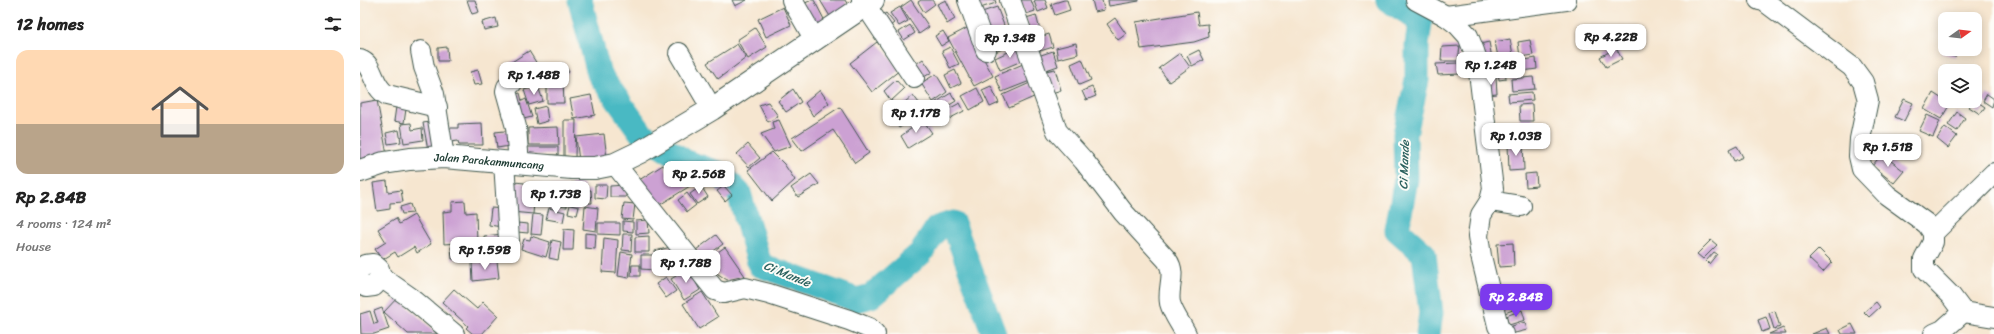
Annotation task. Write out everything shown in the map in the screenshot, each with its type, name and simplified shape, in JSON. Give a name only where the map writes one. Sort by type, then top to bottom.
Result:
[{"type":"main road","name":"Jalan Parakanmuncang","points":[[360,171],[397,161],[444,157],[595,168],[615,164],[640,152],[712,109],[867,2]]},
{"type":"street","points":[[792,0],[814,40]]},
{"type":"street","points":[[968,0],[986,50]]},
{"type":"street","points":[[1010,0],[1057,131],[1084,161],[1123,212],[1171,266],[1173,274],[1170,297],[1171,306],[1186,334]]},
{"type":"street","points":[[1416,0],[1446,16],[1458,25],[1468,36],[1478,64],[1493,189],[1490,201],[1481,215],[1478,236],[1481,256],[1498,326],[1503,334]]},
{"type":"street","points":[[1446,16],[1566,0]]},
{"type":"street","points":[[1759,0],[1764,1],[1852,67],[1863,82],[1868,100],[1860,139],[1859,156],[1862,169],[1887,195],[1928,224],[1933,233],[1933,242],[1924,259],[1924,268],[1951,296],[1963,312],[1994,317]]},
{"type":"street","points":[[867,2],[914,78]]},
{"type":"street","points":[[421,51],[437,107],[444,157]]},
{"type":"street","points":[[679,53],[712,109]]},
{"type":"street","points":[[360,60],[369,66],[376,86],[380,92],[437,107]]},
{"type":"street","points":[[509,240],[512,163],[516,127],[506,92],[506,87],[512,83]]},
{"type":"street","points":[[615,164],[715,290],[724,293],[740,288],[761,292],[849,320],[872,331]]},
{"type":"street","points":[[1933,233],[1994,173]]},
{"type":"street","points":[[1490,201],[1521,206]]},
{"type":"street","points":[[361,268],[376,266],[381,277],[411,298],[454,334]]},
{"type":"street","points":[[1934,334],[1943,330],[1963,312]]},
{"type":"building","points":[[467,0],[475,0],[479,12],[472,14]]},
{"type":"building","points":[[732,0],[747,0],[735,6]]},
{"type":"building","points":[[814,0],[828,27],[815,34],[800,6]]},
{"type":"building","points":[[820,0],[845,0],[849,7],[831,18]]},
{"type":"building","points":[[911,0],[929,27],[919,34],[901,7]]},
{"type":"building","points":[[921,0],[932,0],[935,4],[924,12],[918,2]]},
{"type":"building","points":[[946,0],[955,19],[947,24],[937,4]]},
{"type":"building","points":[[970,0],[995,0],[996,3],[974,10]]},
{"type":"building","points":[[1020,0],[1031,0],[1035,11],[1026,14]]},
{"type":"building","points":[[1045,0],[1048,8],[1038,12],[1034,1]]},
{"type":"building","points":[[1067,0],[1070,10],[1055,15],[1051,4]]},
{"type":"building","points":[[1092,0],[1102,0],[1104,10],[1095,12]]},
{"type":"building","points":[[1108,0],[1139,0],[1139,1],[1109,6]]},
{"type":"building","points":[[783,7],[791,25],[766,37],[758,19]]},
{"type":"building","points":[[900,7],[908,21],[899,26],[890,13]]},
{"type":"building","points":[[997,7],[1005,28],[987,34],[979,13]]},
{"type":"building","points":[[1197,12],[1199,25],[1208,24],[1209,37],[1194,42],[1141,49],[1136,22]]},
{"type":"building","points":[[886,13],[894,23],[886,29],[879,18]]},
{"type":"building","points":[[1036,15],[1041,34],[1031,37],[1026,18]]},
{"type":"building","points":[[496,18],[498,27],[484,30],[482,22]]},
{"type":"building","points":[[1115,18],[1126,34],[1118,40],[1107,24]]},
{"type":"building","points":[[910,25],[915,33],[904,40],[899,32]]},
{"type":"building","points":[[755,28],[767,47],[748,59],[737,40]]},
{"type":"building","points":[[967,28],[993,76],[974,86],[948,38]]},
{"type":"building","points":[[943,31],[949,41],[941,46],[935,36]]},
{"type":"building","points":[[1011,31],[1016,43],[993,53],[988,39]]},
{"type":"building","points":[[1049,34],[1053,47],[1037,52],[1034,39]]},
{"type":"building","points":[[1510,39],[1513,55],[1498,57],[1495,42]]},
{"type":"building","points":[[1530,40],[1533,55],[1520,57],[1518,42]]},
{"type":"building","points":[[877,42],[900,70],[872,92],[850,63]]},
{"type":"building","points":[[1489,42],[1493,64],[1481,66],[1476,45]]},
{"type":"building","points":[[1076,43],[1078,54],[1058,59],[1056,48]]},
{"type":"building","points":[[737,44],[746,58],[718,79],[707,63]]},
{"type":"building","points":[[1460,46],[1458,61],[1441,61],[1442,47]]},
{"type":"building","points":[[447,47],[448,61],[438,61],[438,48]]},
{"type":"building","points":[[950,47],[959,64],[950,68],[942,51]]},
{"type":"building","points":[[1019,47],[1024,60],[1000,70],[995,58]]},
{"type":"building","points":[[1616,48],[1622,59],[1606,67],[1600,57]]},
{"type":"building","points":[[1199,50],[1204,60],[1192,66],[1187,56]]},
{"type":"building","points":[[529,51],[537,64],[526,71],[529,74],[517,81],[507,65]]},
{"type":"building","points":[[1053,51],[1058,66],[1040,72],[1035,57]]},
{"type":"building","points":[[1180,53],[1190,67],[1169,82],[1159,68]]},
{"type":"building","points":[[1536,58],[1537,69],[1515,72],[1514,62]]},
{"type":"building","points":[[923,59],[932,72],[921,79],[913,66]]},
{"type":"building","points":[[1082,59],[1091,80],[1079,85],[1071,64]]},
{"type":"building","points":[[563,63],[569,72],[562,77],[556,68]]},
{"type":"building","points":[[1459,63],[1460,74],[1438,75],[1436,64]]},
{"type":"building","points":[[1505,63],[1506,79],[1499,80],[1497,64]]},
{"type":"building","points":[[1023,64],[1030,81],[1002,92],[995,76]]},
{"type":"building","points":[[1055,69],[1061,90],[1052,93],[1046,71]]},
{"type":"building","points":[[478,70],[482,84],[474,85],[470,72]]},
{"type":"building","points":[[955,70],[961,83],[951,88],[945,75]]},
{"type":"building","points":[[936,74],[947,92],[933,102],[921,83]]},
{"type":"building","points":[[1486,77],[1496,77],[1497,94],[1486,95]]},
{"type":"building","points":[[1533,77],[1535,89],[1512,91],[1511,79]]},
{"type":"building","points":[[547,80],[563,80],[564,103],[547,103]]},
{"type":"building","points":[[896,80],[904,89],[891,101],[884,91]]},
{"type":"building","points":[[1030,83],[1036,96],[1009,108],[1003,95]]},
{"type":"building","points":[[538,86],[543,101],[529,105],[524,90]]},
{"type":"building","points":[[991,86],[999,103],[990,107],[982,90]]},
{"type":"building","points":[[1092,87],[1096,96],[1086,100],[1082,91]]},
{"type":"building","points":[[977,88],[984,102],[970,110],[962,96]]},
{"type":"building","points":[[793,89],[801,102],[786,112],[778,101]]},
{"type":"building","points":[[820,90],[829,103],[813,116],[805,103]]},
{"type":"building","points":[[1532,92],[1533,100],[1509,102],[1508,94]]},
{"type":"building","points":[[520,93],[522,101],[526,99],[532,117],[519,120],[512,95]]},
{"type":"building","points":[[951,93],[956,101],[938,112],[933,104]]},
{"type":"building","points":[[1933,93],[1938,96],[1938,108],[1948,108],[1941,119],[1924,109]]},
{"type":"building","points":[[1987,94],[1994,99],[1992,107],[1983,101]]},
{"type":"building","points":[[591,95],[595,115],[574,119],[570,99]]},
{"type":"building","points":[[913,95],[925,111],[913,119],[904,103]]},
{"type":"building","points":[[1904,99],[1913,103],[1904,121],[1895,117]]},
{"type":"building","points":[[377,100],[387,155],[360,160],[360,103]]},
{"type":"building","points":[[768,102],[778,116],[768,122],[759,105]]},
{"type":"building","points":[[896,102],[908,122],[899,128],[888,110]]},
{"type":"building","points":[[960,103],[964,111],[941,123],[937,115]]},
{"type":"building","points":[[1532,104],[1533,121],[1520,121],[1519,105]]},
{"type":"building","points":[[1982,105],[1985,107],[1980,114],[1971,108],[1982,108]]},
{"type":"building","points":[[546,106],[548,121],[537,124],[534,109]]},
{"type":"building","points":[[396,107],[406,109],[404,123],[394,121]]},
{"type":"building","points":[[840,107],[869,153],[855,163],[833,130],[802,151],[792,138]]},
{"type":"building","points":[[1957,112],[1965,118],[1957,131],[1948,125]]},
{"type":"building","points":[[1927,115],[1940,121],[1933,137],[1919,131]]},
{"type":"building","points":[[564,120],[576,120],[575,157],[564,156]]},
{"type":"building","points":[[779,120],[791,146],[774,152],[761,134],[774,129],[772,122]]},
{"type":"building","points":[[923,120],[932,133],[908,148],[901,136]]},
{"type":"building","points":[[436,121],[441,148],[428,150],[423,123]]},
{"type":"building","points":[[411,123],[412,130],[422,128],[423,140],[404,143],[401,124]]},
{"type":"building","points":[[482,123],[483,145],[459,145],[458,141],[450,142],[449,128],[458,128],[458,124]]},
{"type":"building","points":[[1521,125],[1523,138],[1498,142],[1496,129]]},
{"type":"building","points":[[558,127],[559,145],[528,145],[528,128]]},
{"type":"building","points":[[1945,127],[1957,136],[1948,148],[1937,139]]},
{"type":"building","points":[[399,130],[401,142],[388,144],[386,133]]},
{"type":"building","points":[[514,130],[516,145],[497,148],[495,132]]},
{"type":"building","points":[[604,134],[607,158],[579,161],[576,137]]},
{"type":"building","points":[[1523,143],[1524,170],[1509,171],[1508,144]]},
{"type":"building","points":[[748,144],[760,158],[749,167],[737,154]]},
{"type":"building","points":[[1737,146],[1743,157],[1734,161],[1729,150]]},
{"type":"building","points":[[526,147],[558,147],[558,155],[526,155]]},
{"type":"building","points":[[772,152],[784,164],[795,180],[772,201],[748,170]]},
{"type":"building","points":[[1882,154],[1904,171],[1894,183],[1872,166]]},
{"type":"building","points":[[663,165],[670,176],[680,169],[690,186],[653,209],[636,182]]},
{"type":"building","points":[[1536,173],[1537,186],[1526,187],[1525,174]]},
{"type":"building","points":[[811,174],[819,184],[798,197],[791,188]]},
{"type":"building","points":[[387,181],[388,192],[401,190],[403,202],[390,203],[390,209],[377,211],[373,183]]},
{"type":"building","points":[[514,182],[568,187],[567,207],[534,204],[535,192],[533,214],[511,212]]},
{"type":"building","points":[[571,183],[583,183],[584,190],[591,190],[592,203],[572,204]]},
{"type":"building","points":[[595,185],[607,185],[606,199],[595,198]]},
{"type":"building","points":[[626,185],[626,197],[610,197],[610,186]]},
{"type":"building","points":[[701,186],[708,197],[697,204],[690,194]]},
{"type":"building","points":[[724,186],[732,195],[725,201],[717,191]]},
{"type":"building","points":[[687,193],[696,205],[687,212],[678,200]]},
{"type":"building","points":[[465,201],[466,213],[476,212],[477,242],[444,244],[443,212],[452,211],[452,202]]},
{"type":"building","points":[[624,203],[635,204],[633,220],[622,219]]},
{"type":"building","points":[[410,204],[413,213],[402,214],[400,207]]},
{"type":"building","points":[[570,205],[579,207],[577,215],[568,213]]},
{"type":"building","points":[[585,206],[598,208],[596,231],[583,229]]},
{"type":"building","points":[[491,208],[504,209],[502,227],[489,225]]},
{"type":"building","points":[[549,208],[565,212],[563,222],[546,219]]},
{"type":"building","points":[[533,214],[543,215],[541,235],[531,234]]},
{"type":"building","points":[[414,215],[431,244],[417,253],[414,247],[398,257],[395,252],[382,260],[375,249],[386,242],[378,229],[396,218],[399,224]]},
{"type":"building","points":[[648,220],[649,233],[636,234],[636,221]]},
{"type":"building","points":[[623,221],[633,222],[633,232],[623,231]]},
{"type":"building","points":[[517,223],[528,224],[528,233],[517,232]]},
{"type":"building","points":[[598,223],[620,223],[620,235],[598,234]]},
{"type":"building","points":[[564,229],[574,230],[573,250],[563,250]]},
{"type":"building","points":[[585,233],[596,234],[595,249],[585,248]]},
{"type":"building","points":[[503,234],[505,259],[486,261],[484,236]]},
{"type":"building","points":[[623,234],[632,234],[631,251],[622,250]]},
{"type":"building","points":[[716,235],[723,244],[703,259],[696,250]]},
{"type":"building","points":[[531,236],[550,242],[546,257],[521,249],[524,239],[530,240]]},
{"type":"building","points":[[649,236],[649,252],[635,252],[635,237]]},
{"type":"building","points":[[604,238],[618,240],[616,273],[602,272]]},
{"type":"building","points":[[552,240],[561,242],[558,260],[549,258]]},
{"type":"building","points":[[1711,240],[1717,245],[1703,259],[1697,254]]},
{"type":"building","points":[[1513,243],[1514,266],[1499,267],[1497,244]]},
{"type":"building","points":[[474,246],[475,257],[452,259],[451,247]]},
{"type":"building","points":[[675,246],[679,264],[659,269],[655,251]]},
{"type":"building","points":[[725,247],[745,276],[727,280],[702,263]]},
{"type":"building","points":[[1819,249],[1832,262],[1823,272],[1809,259]]},
{"type":"building","points":[[621,252],[632,254],[629,278],[618,276]]},
{"type":"building","points":[[1714,252],[1717,254],[1709,264],[1706,261]]},
{"type":"building","points":[[641,255],[654,255],[654,270],[641,269]]},
{"type":"building","points":[[497,261],[499,278],[473,281],[472,263]]},
{"type":"building","points":[[632,265],[640,265],[640,276],[631,276]]},
{"type":"building","points":[[688,269],[700,290],[684,300],[671,279]]},
{"type":"building","points":[[666,277],[676,291],[666,298],[656,284]]},
{"type":"building","points":[[454,289],[477,309],[483,302],[498,316],[482,334],[473,334],[466,328],[468,326],[442,302]]},
{"type":"building","points":[[702,292],[718,317],[699,329],[683,304]]},
{"type":"building","points":[[398,297],[437,334],[408,334],[384,312]]},
{"type":"building","points":[[1509,297],[1513,310],[1502,314],[1498,300]]},
{"type":"building","points":[[1876,302],[1880,307],[1869,317],[1864,312]]},
{"type":"building","points":[[382,308],[389,329],[374,334],[361,334],[360,314],[370,311],[374,324],[378,323],[374,311]]},
{"type":"building","points":[[1522,310],[1525,320],[1509,325],[1506,316]]},
{"type":"building","points":[[1775,311],[1780,327],[1774,329],[1769,313]]},
{"type":"building","points":[[1766,317],[1770,329],[1762,332],[1758,320]]},
{"type":"building","points":[[1525,322],[1527,330],[1511,334],[1509,327]]},
{"type":"building","points":[[1852,324],[1857,334],[1842,334],[1840,330]]},
{"type":"building","points":[[1783,328],[1786,334],[1769,334]]},
{"type":"building","points":[[1827,328],[1830,334],[1812,334]]},
{"type":"waterway","name":"Ci Mande","points":[[580,0],[599,74],[642,134],[686,162],[719,173],[739,193],[760,265],[857,300],[871,296],[921,253],[937,228],[953,223],[994,334]]},
{"type":"waterway","name":"Ci Mande","points":[[1388,0],[1412,15],[1420,23],[1417,45],[1417,80],[1405,134],[1406,179],[1397,230],[1424,254],[1431,313],[1428,334]]}]
